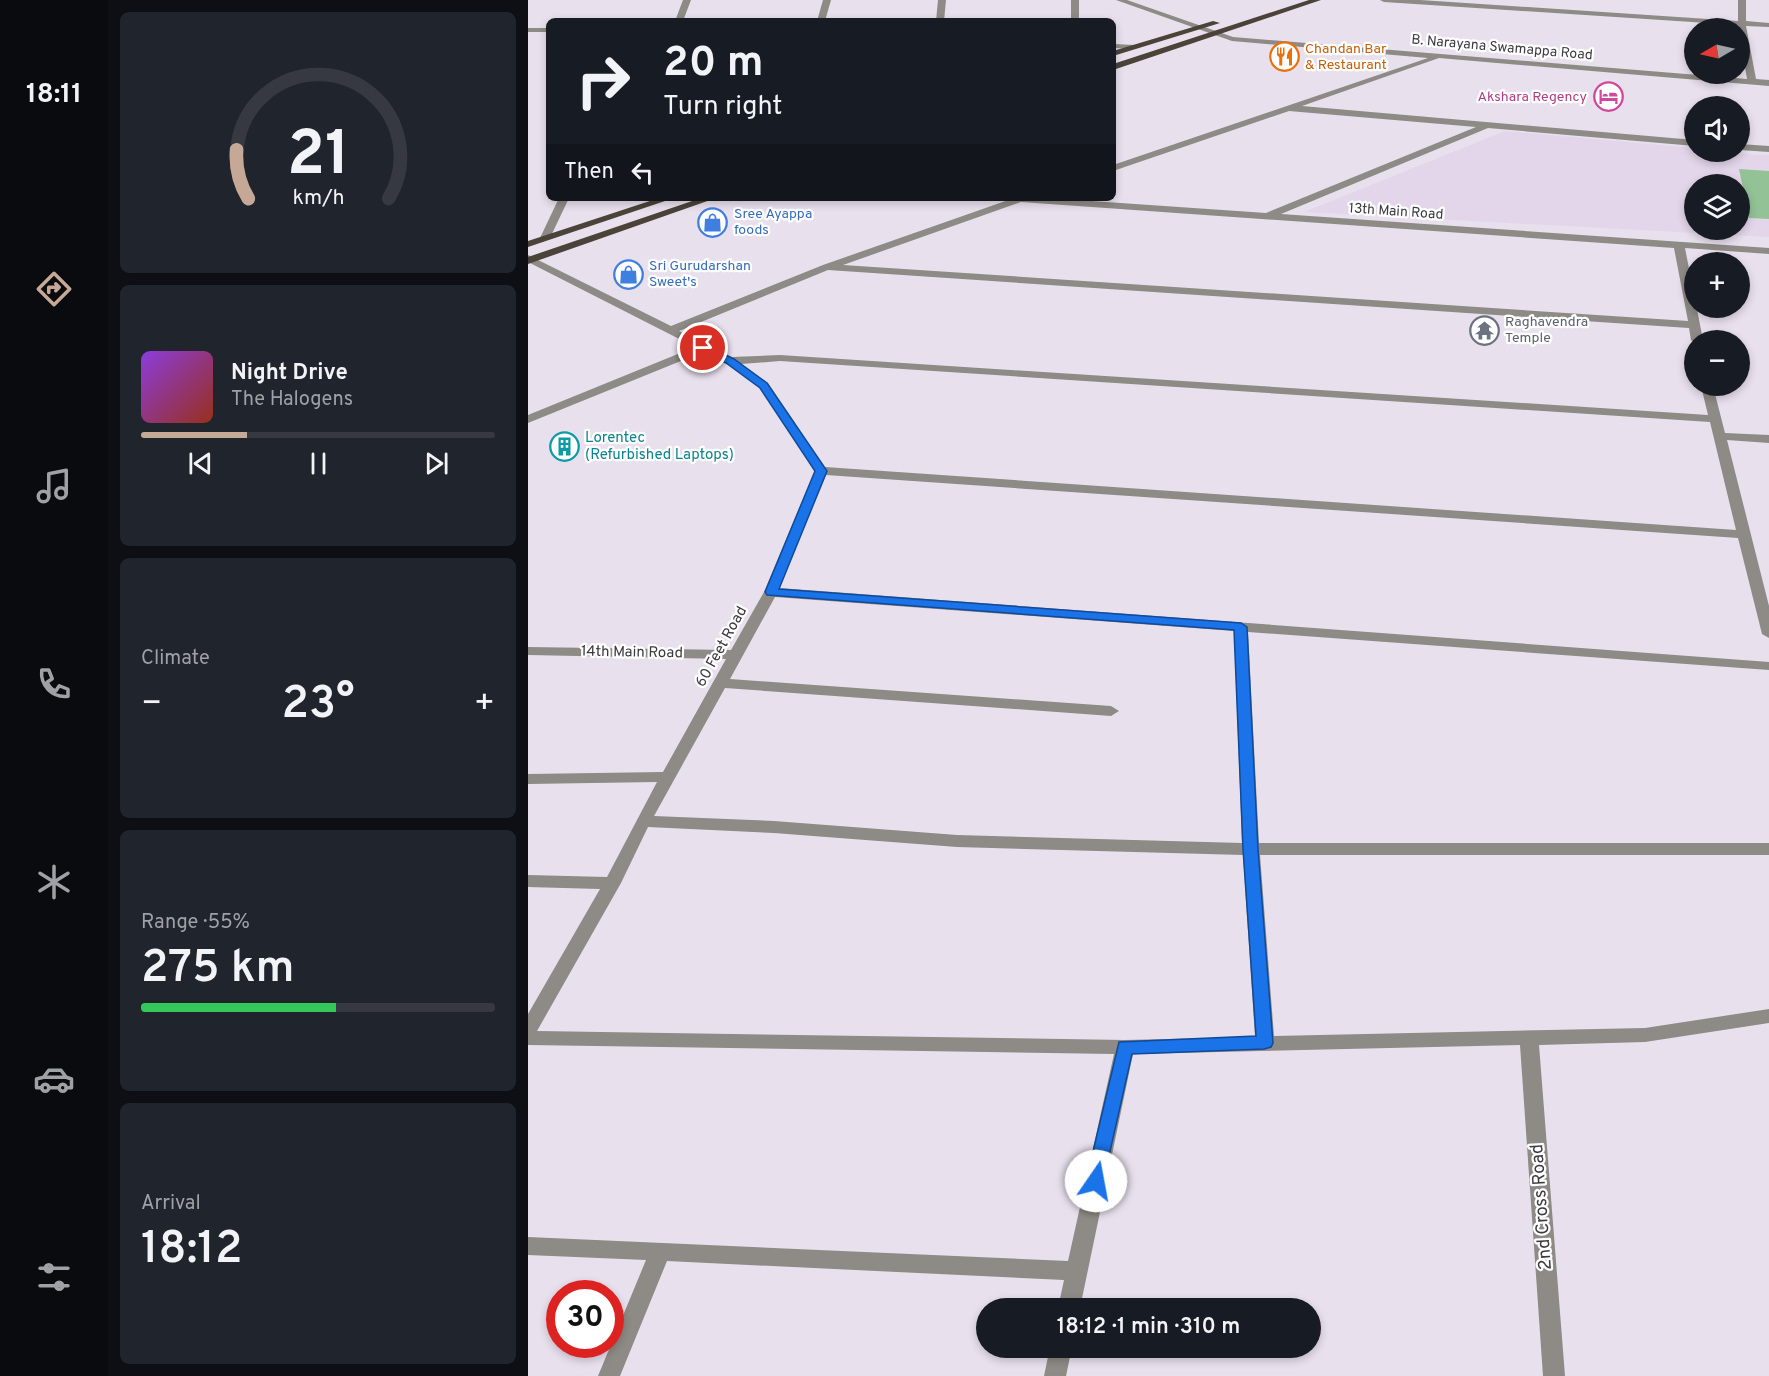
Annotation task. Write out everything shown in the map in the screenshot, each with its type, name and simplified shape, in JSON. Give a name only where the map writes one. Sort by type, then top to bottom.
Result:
[{"type":"main road","points":[[1116,66],[1317,0]]},
{"type":"main road","points":[[1116,53],[1221,21]]},
{"type":"main road","points":[[528,244],[660,201]]},
{"type":"main road","points":[[529,260],[702,201]]},
{"type":"street","points":[[680,18],[687,0]]},
{"type":"street","points":[[822,18],[826,0]]},
{"type":"street","points":[[940,18],[942,0]]},
{"type":"street","points":[[1075,0],[1075,18]]},
{"type":"street","name":"B. Narayana Swamappa Road","points":[[1120,0],[1232,39],[1769,83]]},
{"type":"street","points":[[1384,0],[1684,20]]},
{"type":"street","points":[[1742,0],[1743,18]]},
{"type":"street","points":[[1750,25],[1769,26]]},
{"type":"street","points":[[528,30],[546,30]]},
{"type":"street","points":[[1116,46],[1135,47]]},
{"type":"street","points":[[1116,167],[1441,56]]},
{"type":"street","points":[[1750,68],[1752,81]]},
{"type":"street","points":[[1289,108],[1684,142]]},
{"type":"street","points":[[1268,216],[1486,125]]},
{"type":"street","points":[[1750,148],[1769,149]]},
{"type":"street","points":[[545,238],[563,201]]},
{"type":"street","points":[[669,331],[827,267],[1014,201]]},
{"type":"street","name":"13th Main Road","points":[[1063,201],[1769,251]]},
{"type":"street","points":[[1678,245],[1694,330]]},
{"type":"street","points":[[529,260],[730,361],[764,386],[821,471],[1746,536]]},
{"type":"street","points":[[827,267],[1693,325]]},
{"type":"street","points":[[528,419],[703,348]]},
{"type":"street","points":[[730,361],[780,358],[1715,419]]},
{"type":"street","points":[[1709,396],[1769,634]]},
{"type":"street","points":[[1719,436],[1769,439]]},
{"type":"street","name":"60 Feet Road","points":[[528,1030],[612,883],[643,821],[771,592],[821,471]]},
{"type":"street","points":[[771,592],[1769,666]]},
{"type":"street","points":[[1241,627],[1251,849],[1264,1043]]},
{"type":"street","name":"14th Main Road","points":[[528,651],[737,655]]},
{"type":"street","points":[[721,683],[1111,711]]},
{"type":"street","points":[[528,778],[668,777]]},
{"type":"street","points":[[643,821],[774,827],[957,840],[1251,849],[1769,849]]},
{"type":"street","points":[[528,881],[612,883]]},
{"type":"street","points":[[528,1038],[1125,1047],[1645,1035],[1769,1016]]},
{"type":"street","name":"2nd Cross Road","points":[[1530,1038],[1554,1376]]},
{"type":"street","points":[[1071,1298],[1125,1047]]},
{"type":"street","points":[[528,1246],[1076,1271]]},
{"type":"street","points":[[609,1376],[660,1252]]},
{"type":"street","points":[[1055,1376],[1059,1358]]},
{"type":"shaded area","points":[[1505,131],[1684,147],[1684,162],[1750,162],[1750,154],[1769,155],[1769,237],[1750,236],[1750,174],[1684,174],[1684,232],[1304,212]]},
{"type":"green space","points":[[1739,169],[1769,171],[1769,219],[1750,218],[1750,174],[1740,174]]},
{"type":"place","name":"Chandan Bar & Restaurant","points":[[1284,57]]},
{"type":"place","name":"Akshara Regency","points":[[1608,97]]},
{"type":"place","name":"Sree Ayappa foods","points":[[713,222]]},
{"type":"place","name":"Sri Gurudarshan Sweet's","points":[[628,274]]},
{"type":"place","name":"Raghavendra Temple","points":[[1484,330]]},
{"type":"place","name":"Lorentec (Refurbished Laptops)","points":[[564,447]]},
{"type":"route","points":[[703,348],[730,361],[764,386],[821,471],[771,592],[1241,627],[1251,849],[1264,1043],[1125,1047],[1096,1181]]}]
